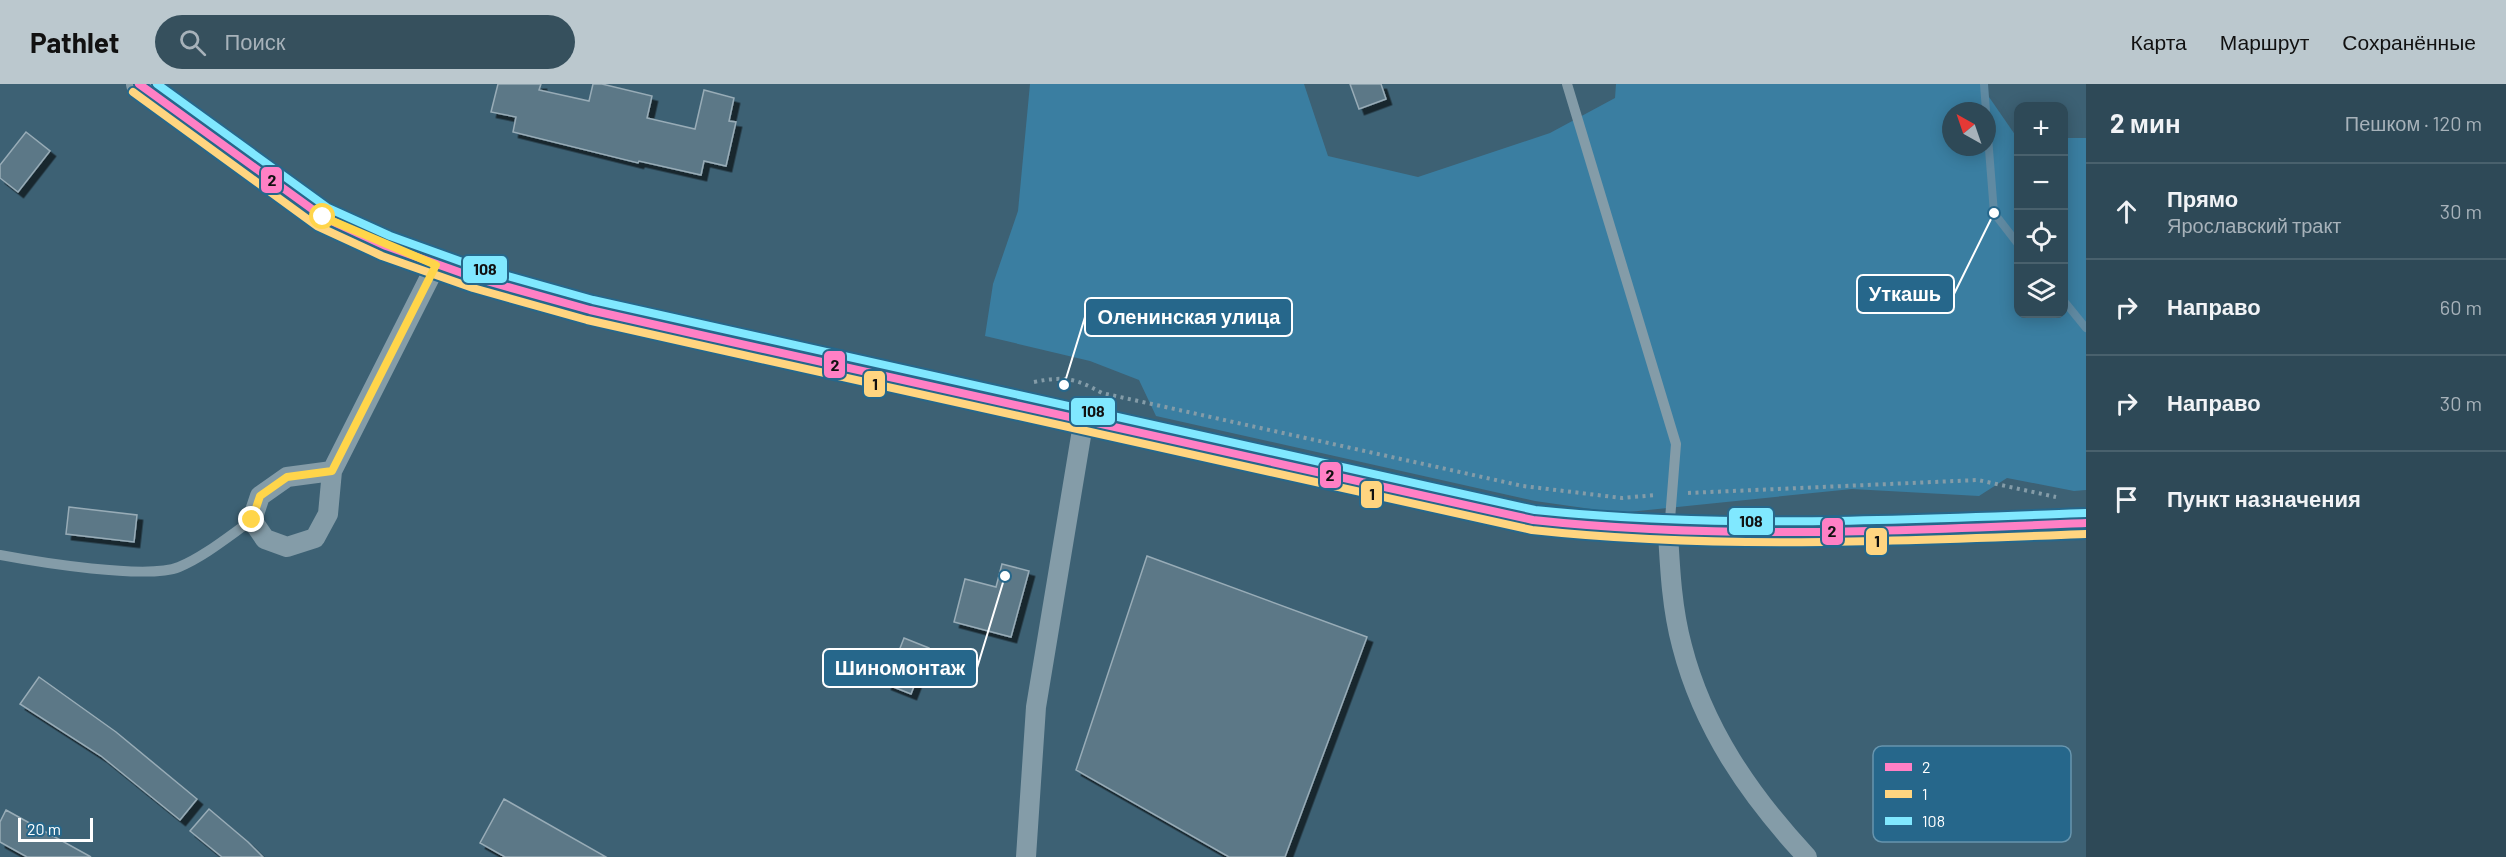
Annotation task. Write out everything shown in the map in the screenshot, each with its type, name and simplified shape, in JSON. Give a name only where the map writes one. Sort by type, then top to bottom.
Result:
[{"type":"street","points":[[140,84],[301,203],[348,229],[436,265],[524,293],[599,312],[1084,418],[1533,520],[1607,530],[1668,532],[1892,530],[2086,523]]},
{"type":"street","points":[[332,471],[287,477],[260,496],[252,520],[265,539],[287,547],[315,538],[328,514],[332,471],[436,265]]},
{"type":"street","points":[[1026,857],[1036,707],[1084,418]]},
{"type":"street","points":[[1668,532],[1671,579],[1681,645],[1699,699],[1728,756],[1748,787],[1775,823],[1807,857]]},
{"type":"lane","points":[[1567,84],[1676,444],[1668,532]]},
{"type":"lane","points":[[0,555],[35,562],[150,572],[177,568],[199,557],[252,520]]},
{"type":"path","points":[[1027,383],[1059,377],[1080,381],[1102,393],[1523,486],[1622,498],[1672,493],[1978,480],[2064,499]]},
{"type":"shaded area","points":[[1030,84],[1304,84],[1328,156],[1418,177],[1550,133],[1615,98],[1616,84],[1980,84],[1992,102],[1942,102],[1942,156],[1996,156],[1996,107],[2014,133],[2014,318],[2068,318],[2068,138],[2086,138],[2086,490],[2074,491],[2007,478],[1979,496],[1852,489],[1619,513],[1535,501],[1156,416],[1139,380],[1090,361],[985,336],[993,284],[1018,211]]},
{"type":"building","points":[[498,84],[541,84],[539,90],[589,101],[593,84],[602,84],[652,96],[647,118],[695,129],[704,90],[734,98],[729,121],[736,122],[726,166],[704,161],[701,175],[639,161],[638,163],[513,132],[516,117],[491,112]]},
{"type":"building","points":[[1350,84],[1381,84],[1386,99],[1359,109]]},
{"type":"building","points":[[26,132],[50,151],[18,192],[0,178],[0,165]]},
{"type":"building","points":[[69,507],[137,515],[134,542],[66,534]]},
{"type":"building","points":[[1147,556],[1367,637],[1285,857],[1229,857],[1076,770]]},
{"type":"building","points":[[1002,564],[1029,571],[1011,637],[954,622],[965,579],[996,587]]},
{"type":"building","points":[[904,638],[929,648],[911,694],[886,684]]},
{"type":"building","points":[[39,677],[116,732],[197,799],[180,820],[101,756],[20,704]]},
{"type":"building","points":[[504,799],[606,857],[505,857],[480,843]]},
{"type":"building","points":[[209,809],[263,857],[222,857],[190,831]]},
{"type":"building","points":[[6,810],[91,857],[27,857],[0,842],[0,822]]},
{"type":"waterway","points":[[1984,84],[1985,102]]},
{"type":"waterway","points":[[1990,156],[1994,213],[2014,239]]},
{"type":"waterway","points":[[2068,306],[2086,328]]},
{"type":"transit line","name":"2","points":[[139,84],[323,217],[386,246],[476,278],[590,310],[696,334],[1533,520],[1602,526],[1740,532],[1879,531],[2086,523]]},
{"type":"transit line","name":"108","points":[[157,84],[328,208],[390,236],[479,268],[593,300],[1535,510],[1604,516],[1741,521],[1879,520],[2086,513]]},
{"type":"transit line","name":"1","points":[[133,92],[317,226],[382,256],[473,288],[587,320],[1532,530],[1601,536],[1740,542],[1878,541],[2086,534]]},
{"type":"place","name":"Уткашь","points":[[1994,213]]},
{"type":"place","name":"Оленинская улица","points":[[1064,385]]},
{"type":"place","name":"Шиномонтаж","points":[[1005,576]]},
{"type":"route","points":[[252,520],[260,496],[287,477],[332,471],[436,265],[386,246],[323,217]]}]
